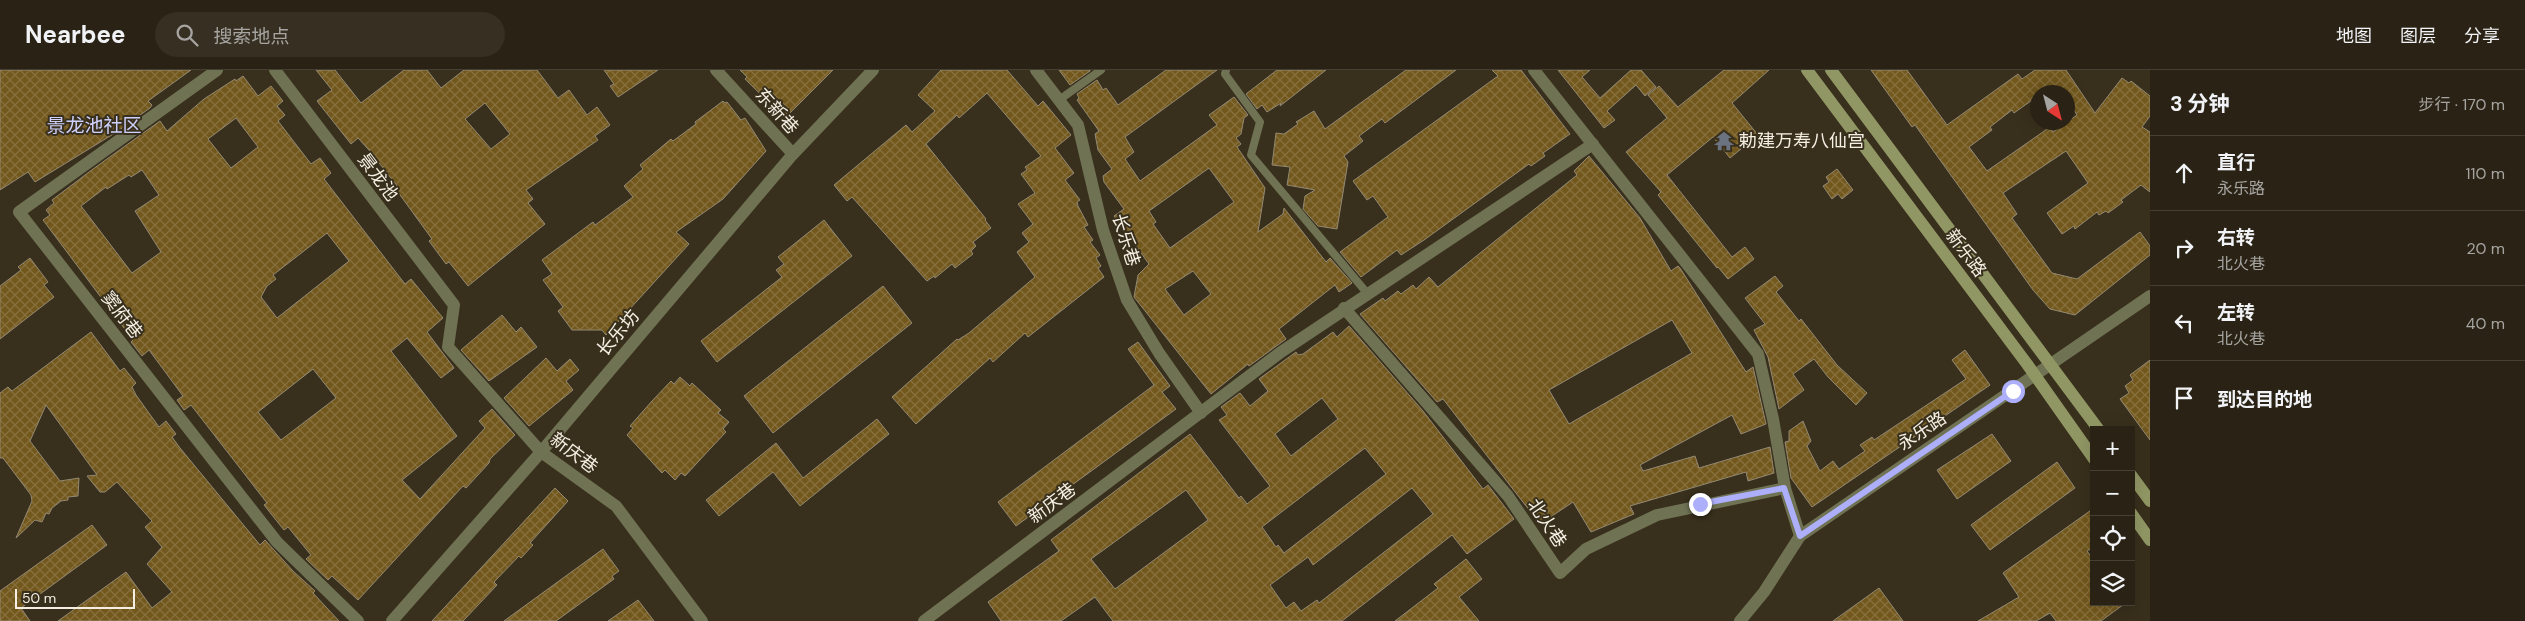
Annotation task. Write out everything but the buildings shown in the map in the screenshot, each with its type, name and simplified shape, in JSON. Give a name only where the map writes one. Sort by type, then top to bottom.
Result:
[{"type":"main road","name":"新乐路","points":[[1806,70],[2035,375],[2090,453]]},
{"type":"main road","name":"新乐路","points":[[1831,70],[2096,426]]},
{"type":"main road","points":[[2135,480],[2150,501]]},
{"type":"main road","points":[[2133,516],[2150,540]]},
{"type":"street","name":"窦府巷","points":[[217,70],[19,212],[278,542],[358,621]]},
{"type":"street","name":"景龙池","points":[[275,70],[454,305]]},
{"type":"street","name":"东新巷","points":[[716,70],[793,154]]},
{"type":"street","name":"长乐坊","points":[[392,621],[541,452],[793,154],[873,70]]},
{"type":"street","name":"长乐巷","points":[[1036,70],[1078,125],[1103,230],[1127,300],[1159,353],[1201,413]]},
{"type":"street","points":[[1534,70],[1758,354],[1773,419],[1784,488],[1800,536]]},
{"type":"street","points":[[1201,413],[1344,308],[1593,144]]},
{"type":"street","name":"永乐路","points":[[1740,621],[1764,592],[1800,536],[2150,296]]},
{"type":"street","name":"新庆巷","points":[[454,305],[448,347],[541,452],[616,506],[702,621]]},
{"type":"street","name":"北火巷","points":[[1344,308],[1508,496],[1560,573],[1586,549],[1657,515],[1784,488]]},
{"type":"street","name":"新庆巷","points":[[924,621],[1201,413]]},
{"type":"lane","points":[[1059,100],[1102,70]]},
{"type":"lane","points":[[1226,70],[1225,74],[1260,122],[1251,155],[1367,293]]},
{"type":"place","name":"勅建万寿八仙宫","points":[[1724,141]]},
{"type":"district","name":"景龙池社区","points":[[94,125]]},
{"type":"route","points":[[1700,504],[1784,488],[1800,536],[2013,391]]}]
